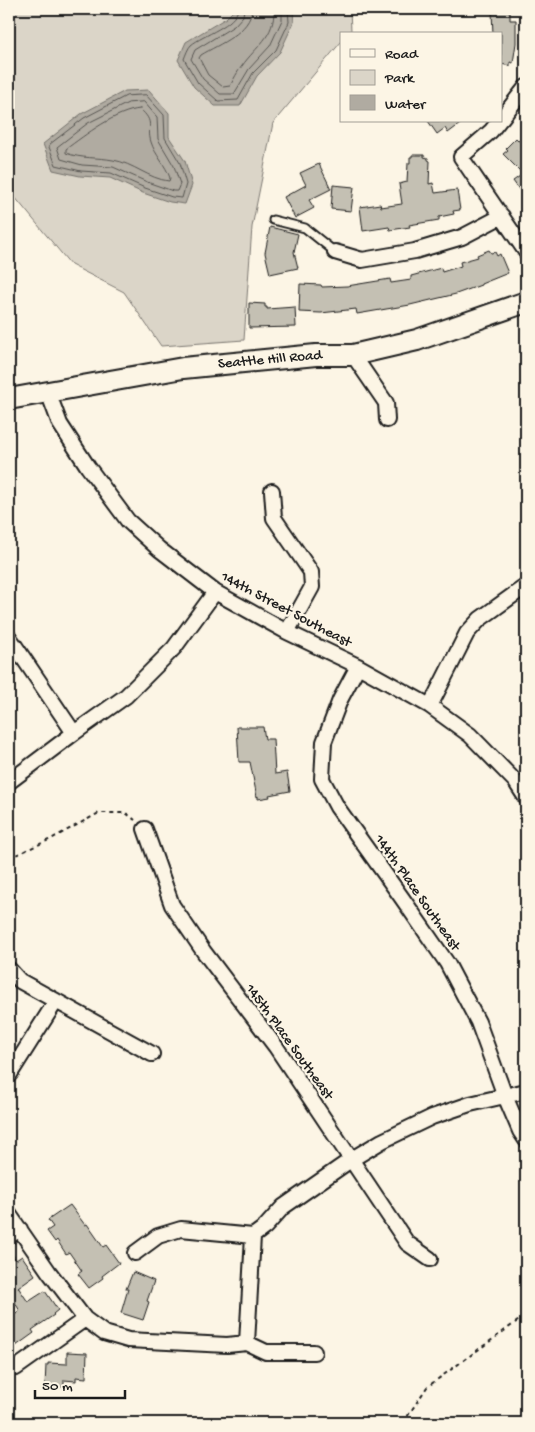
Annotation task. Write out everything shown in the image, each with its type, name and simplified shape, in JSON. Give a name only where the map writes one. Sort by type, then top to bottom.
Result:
[{"type":"main road","name":"Seattle Hill Road","points":[[9,399],[183,368],[316,355],[353,355],[418,340],[526,302]]},
{"type":"street","points":[[502,117],[526,87]]},
{"type":"street","points":[[499,122],[492,131],[461,157],[526,252]]},
{"type":"street","points":[[336,252],[362,260],[415,251],[462,237],[502,216]]},
{"type":"street","points":[[353,355],[386,403],[387,420]]},
{"type":"street","name":"144th Street Southeast","points":[[48,392],[60,424],[88,468],[128,521],[159,549],[215,592],[287,632],[358,666],[430,706],[470,735],[515,781],[526,798]]},
{"type":"street","points":[[272,491],[274,518],[311,572],[312,587],[287,632]]},
{"type":"street","points":[[430,706],[468,633],[480,619],[526,586]]},
{"type":"street","points":[[9,782],[126,696],[174,648],[215,592]]},
{"type":"street","points":[[9,637],[74,733]]},
{"type":"street","name":"144th Place Southeast","points":[[358,666],[340,700],[324,742],[322,779],[337,807],[447,963],[478,1022],[505,1096],[520,1131],[526,1140]]},
{"type":"street","name":"145th Place Southeast","points":[[145,829],[172,905],[204,952],[276,1048],[407,1243],[430,1259]]},
{"type":"street","points":[[9,969],[20,980],[152,1054]]},
{"type":"street","points":[[10,1074],[56,1001]]},
{"type":"street","points":[[135,1253],[158,1236],[181,1229],[253,1236],[265,1227],[283,1207],[382,1140],[432,1117],[470,1104],[526,1091]]},
{"type":"street","points":[[9,1214],[14,1232],[49,1272],[85,1319],[104,1333],[128,1340],[227,1345],[248,1342],[266,1352],[314,1352]]},
{"type":"street","points":[[248,1342],[253,1236]]},
{"type":"street","points":[[16,1368],[85,1319]]},
{"type":"lane","points":[[273,220],[305,228],[336,252]]},
{"type":"path","points":[[9,858],[51,839],[99,813],[126,813],[145,829]]},
{"type":"path","points":[[403,1423],[427,1387],[526,1316]]},
{"type":"green space","points":[[9,9],[350,9],[350,32],[340,32],[340,43],[273,123],[252,227],[244,340],[161,346],[124,292],[71,265],[9,190]]},
{"type":"water","points":[[235,9],[293,9],[294,22],[280,52],[257,76],[240,106],[215,106],[194,87],[178,60],[186,42],[226,18]]},
{"type":"water","points":[[149,90],[169,113],[169,137],[185,161],[192,185],[185,204],[170,202],[143,193],[110,178],[80,176],[53,170],[43,144],[81,114],[125,91]]},
{"type":"building","points":[[492,11],[510,11],[510,20],[516,20],[516,43],[513,63],[510,62],[510,66],[502,64],[502,32],[493,32]]},
{"type":"building","points":[[429,122],[463,122],[448,133],[445,128],[437,134]]},
{"type":"building","points":[[516,138],[526,148],[526,199],[513,181],[523,174],[503,154]]},
{"type":"building","points":[[412,155],[424,155],[430,161],[429,184],[433,183],[435,193],[457,190],[460,210],[453,211],[454,214],[439,217],[439,220],[409,225],[410,227],[390,230],[389,227],[363,231],[360,207],[380,204],[381,207],[402,204],[399,184],[407,182],[408,163],[410,163]]},
{"type":"building","points":[[319,164],[331,189],[309,200],[314,208],[295,218],[284,197],[306,185],[300,173]]},
{"type":"building","points":[[333,185],[354,187],[351,211],[331,209]]},
{"type":"building","points":[[270,227],[298,234],[294,252],[298,268],[270,274],[265,253]]},
{"type":"building","points":[[489,250],[491,253],[495,252],[497,256],[500,254],[508,273],[456,294],[410,305],[357,314],[356,309],[321,313],[299,312],[300,284],[321,285],[322,287],[347,286],[390,279],[391,283],[411,280],[411,276],[441,268],[442,272],[461,266],[460,262],[478,257],[477,255]]},
{"type":"building","points":[[249,303],[265,304],[267,309],[295,307],[296,327],[249,328]]},
{"type":"building","points":[[237,727],[263,727],[265,739],[273,739],[275,774],[287,772],[290,791],[258,799],[250,762],[239,762]]},
{"type":"building","points":[[70,1205],[85,1225],[87,1224],[103,1247],[106,1245],[119,1263],[89,1288],[78,1274],[82,1271],[69,1252],[66,1254],[57,1240],[55,1242],[47,1231],[53,1227],[48,1220]]},
{"type":"building","points":[[9,1248],[16,1260],[22,1256],[35,1275],[18,1287],[28,1302],[45,1291],[58,1310],[54,1315],[32,1330],[34,1333],[9,1351],[9,1319],[20,1311],[9,1293]]},
{"type":"building","points":[[133,1272],[154,1281],[143,1320],[121,1313],[128,1289],[126,1289]]},
{"type":"building","points":[[67,1352],[87,1353],[86,1378],[76,1377],[76,1381],[64,1380],[64,1387],[45,1386],[46,1365],[48,1363],[67,1364]]}]
